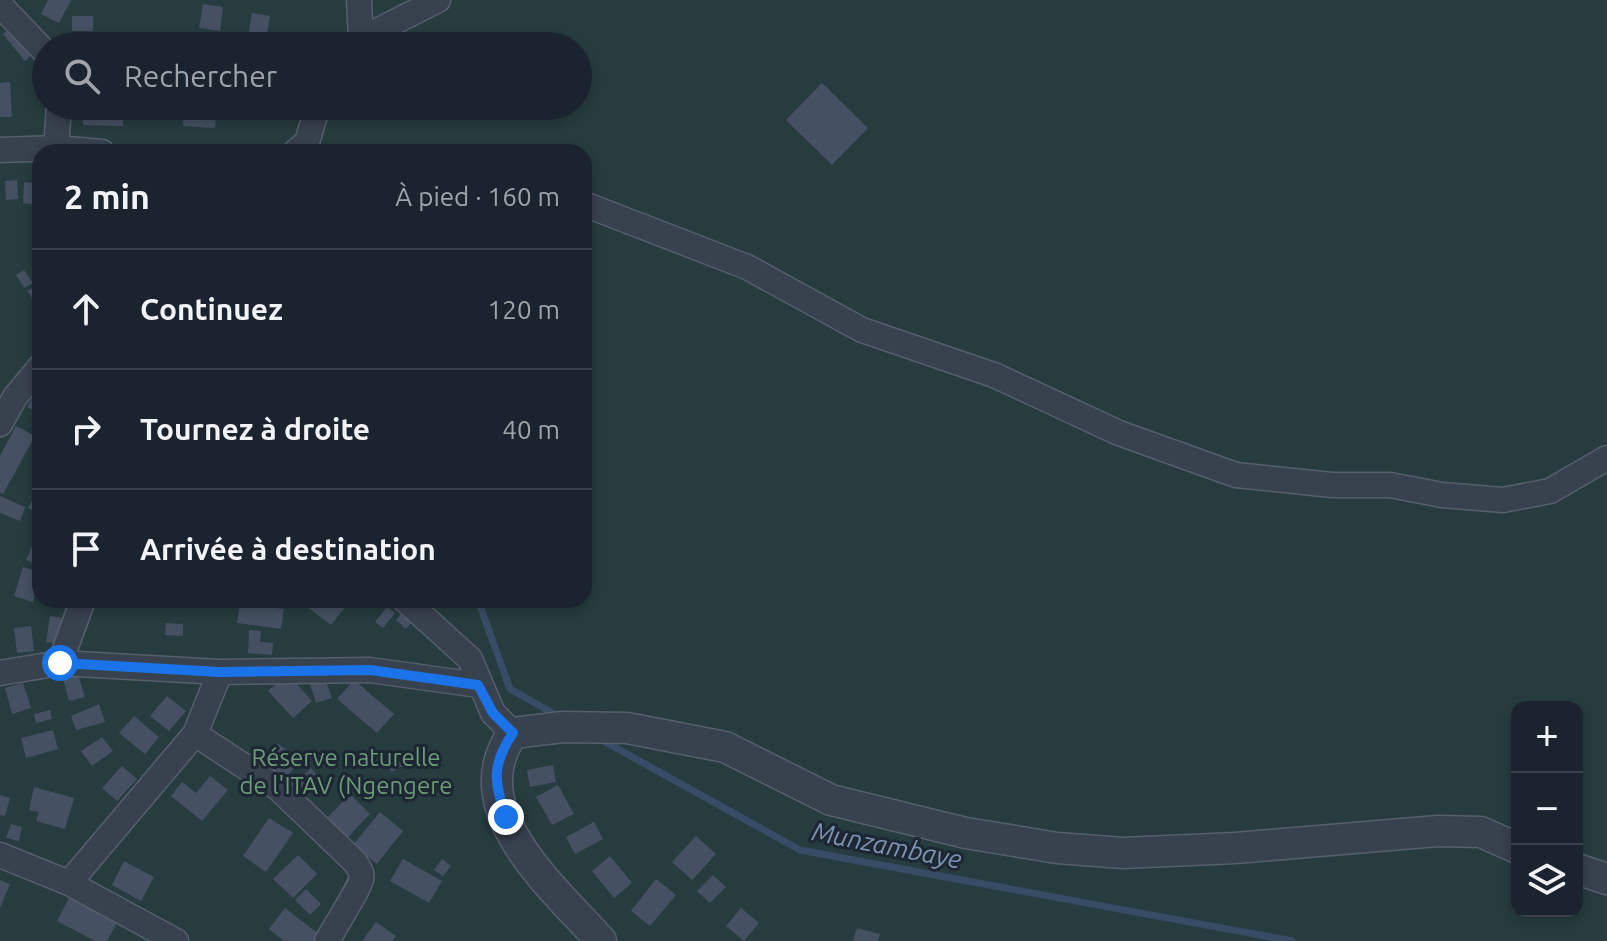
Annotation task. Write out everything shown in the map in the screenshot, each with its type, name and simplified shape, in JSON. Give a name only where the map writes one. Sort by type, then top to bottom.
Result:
[{"type":"street","points":[[359,0],[359,32]]},
{"type":"street","points":[[378,32],[438,0]]},
{"type":"street","points":[[0,5],[32,38]]},
{"type":"street","points":[[56,144],[58,120]]},
{"type":"street","points":[[305,144],[314,120]]},
{"type":"street","points":[[0,150],[32,149]]},
{"type":"street","points":[[592,207],[747,267],[862,330],[994,375],[1119,433],[1236,475],[1332,485],[1390,485],[1442,495],[1503,500],[1550,491],[1607,458]]},
{"type":"street","points":[[0,424],[7,392],[32,373]]},
{"type":"street","points":[[60,663],[80,608]]},
{"type":"street","points":[[414,608],[470,659],[478,685],[493,713],[513,733]]},
{"type":"street","points":[[0,673],[60,663],[220,672],[370,670],[478,685]]},
{"type":"street","points":[[69,883],[195,734],[220,672]]},
{"type":"street","points":[[513,733],[563,727],[627,728],[725,747],[831,800],[966,833],[1057,848],[1123,853],[1235,848],[1438,831],[1481,832],[1511,845]]},
{"type":"street","points":[[513,733],[499,762],[495,786],[517,845],[601,941]]},
{"type":"street","points":[[195,734],[279,789],[356,863],[362,875],[361,886],[350,896],[327,941]]},
{"type":"street","points":[[0,855],[69,883],[176,941]]},
{"type":"street","points":[[1583,871],[1607,879]]},
{"type":"green space","name":"Réserve naturelle de l'ITAV (Ngengere","points":[[0,0],[1607,0],[1607,941],[0,941]]},
{"type":"building","points":[[48,0],[71,0],[59,23],[41,14]]},
{"type":"building","points":[[203,4],[223,7],[220,31],[199,28]]},
{"type":"building","points":[[252,13],[270,16],[267,32],[249,32]]},
{"type":"building","points":[[72,16],[93,16],[93,31],[72,31]]},
{"type":"building","points":[[13,26],[32,48],[32,55],[25,61],[3,34]]},
{"type":"building","points":[[10,82],[12,117],[0,117],[0,83]]},
{"type":"building","points":[[822,83],[868,128],[832,165],[786,120]]},
{"type":"building","points":[[83,120],[123,120],[123,126],[83,125]]},
{"type":"building","points":[[183,120],[216,120],[215,128],[183,126]]},
{"type":"building","points":[[17,180],[18,199],[6,200],[5,181]]},
{"type":"building","points":[[24,182],[32,183],[32,204],[23,203]]},
{"type":"building","points":[[24,270],[32,284],[24,288],[16,275]]},
{"type":"building","points":[[16,426],[32,434],[32,441],[3,494],[0,492],[0,456]]},
{"type":"building","points":[[0,496],[25,507],[20,521],[0,513]]},
{"type":"building","points":[[32,546],[32,563],[26,560]]},
{"type":"building","points":[[23,567],[32,570],[32,602],[14,596]]},
{"type":"building","points":[[239,608],[284,609],[281,629],[237,623]]},
{"type":"building","points":[[309,608],[344,608],[331,625]]},
{"type":"building","points":[[386,608],[395,613],[383,628],[375,622]]},
{"type":"building","points":[[404,610],[415,619],[406,629],[396,620]]},
{"type":"building","points":[[50,616],[64,618],[60,644],[46,642]]},
{"type":"building","points":[[166,623],[183,624],[183,636],[165,635]]},
{"type":"building","points":[[31,626],[34,651],[17,653],[14,628]]},
{"type":"building","points":[[249,630],[261,631],[260,642],[273,643],[272,655],[248,653]]},
{"type":"building","points":[[77,671],[85,697],[69,701],[62,675]]},
{"type":"building","points":[[288,674],[312,701],[293,718],[268,691]]},
{"type":"building","points":[[324,676],[332,698],[316,703],[309,681]]},
{"type":"building","points":[[354,680],[394,714],[377,733],[337,699]]},
{"type":"building","points":[[23,683],[31,708],[12,714],[5,688]]},
{"type":"building","points":[[167,696],[186,711],[169,731],[150,716]]},
{"type":"building","points":[[99,704],[105,722],[76,730],[71,716]]},
{"type":"building","points":[[50,710],[52,719],[36,723],[34,714]]},
{"type":"building","points":[[134,716],[159,737],[145,754],[119,733]]},
{"type":"building","points":[[53,730],[58,749],[26,758],[21,738]]},
{"type":"building","points":[[102,737],[113,751],[92,766],[81,751]]},
{"type":"building","points":[[277,743],[300,759],[286,779],[263,763]]},
{"type":"building","points":[[395,754],[402,766],[392,772],[385,760]]},
{"type":"building","points":[[553,765],[556,782],[530,787],[527,770]]},
{"type":"building","points":[[122,766],[137,779],[117,801],[102,788]]},
{"type":"building","points":[[311,768],[317,775],[301,789],[295,782]]},
{"type":"building","points":[[210,776],[228,790],[202,821],[171,796],[182,782],[196,793]]},
{"type":"building","points":[[558,785],[574,814],[552,825],[536,797]]},
{"type":"building","points":[[34,787],[74,798],[65,829],[36,821],[39,812],[29,810]]},
{"type":"building","points":[[350,794],[370,814],[347,838],[327,818]]},
{"type":"building","points":[[0,795],[10,798],[5,816],[0,815]]},
{"type":"building","points":[[380,812],[403,831],[377,864],[353,845]]},
{"type":"building","points":[[269,818],[293,833],[266,872],[243,856]]},
{"type":"building","points":[[594,822],[603,839],[575,854],[566,837]]},
{"type":"building","points":[[11,824],[22,827],[19,841],[6,838]]},
{"type":"building","points":[[696,836],[716,854],[692,880],[672,862]]},
{"type":"building","points":[[298,855],[317,874],[293,898],[273,879]]},
{"type":"building","points":[[610,856],[632,883],[614,898],[592,871]]},
{"type":"building","points":[[403,859],[442,881],[429,903],[390,881]]},
{"type":"building","points":[[442,859],[451,866],[443,876],[434,870]]},
{"type":"building","points":[[124,861],[154,877],[141,901],[112,885]]},
{"type":"building","points":[[713,875],[726,887],[710,903],[697,891]]},
{"type":"building","points":[[656,879],[676,895],[650,926],[631,911]]},
{"type":"building","points":[[0,880],[10,884],[0,908]]},
{"type":"building","points":[[306,889],[321,904],[310,915],[295,900]]},
{"type":"building","points":[[70,896],[118,921],[107,941],[95,941],[57,921]]},
{"type":"building","points":[[285,908],[320,935],[315,941],[284,941],[269,929]]},
{"type":"building","points":[[741,908],[759,923],[744,941],[726,926]]},
{"type":"building","points":[[376,922],[396,936],[392,941],[362,941]]},
{"type":"building","points":[[857,928],[880,934],[878,941],[853,941]]},
{"type":"waterway","name":"Munzambaye","points":[[481,608],[510,689],[558,716]]},
{"type":"waterway","name":"Munzambaye","points":[[600,739],[800,850],[1292,941]]},
{"type":"route","points":[[60,663],[158,665],[220,672],[370,670],[478,685],[493,713],[513,733],[496,770],[495,786],[506,817]]}]
